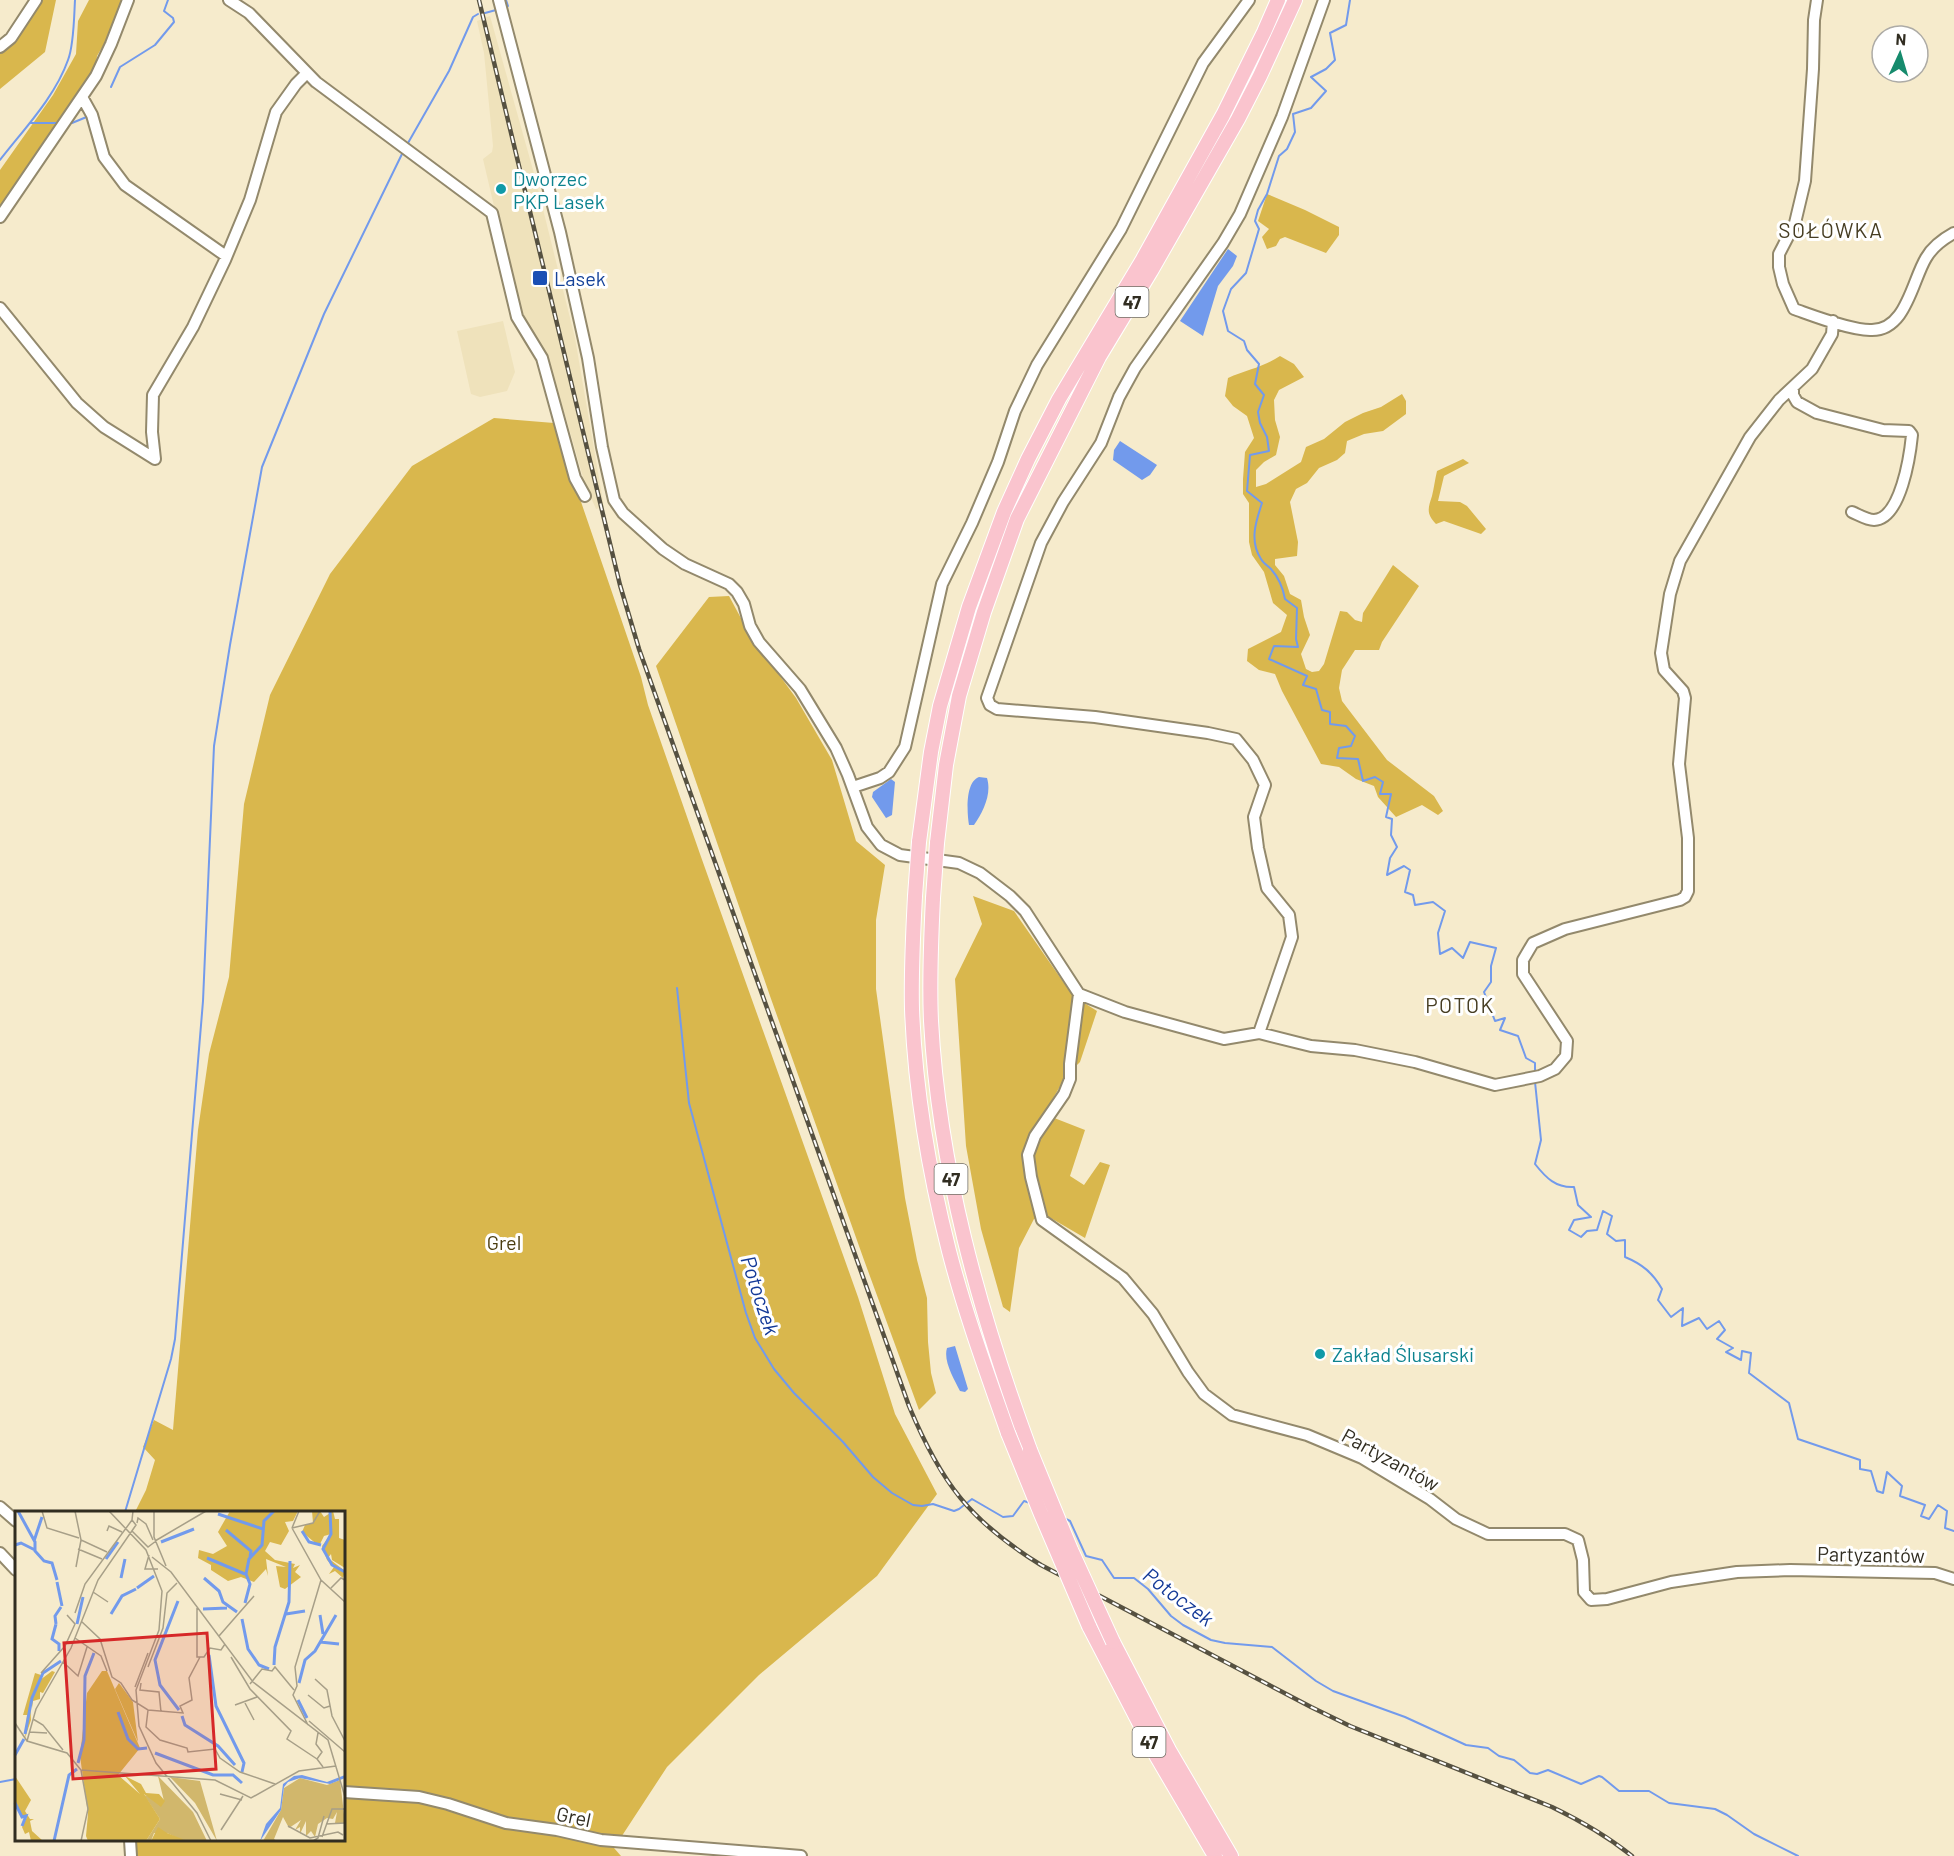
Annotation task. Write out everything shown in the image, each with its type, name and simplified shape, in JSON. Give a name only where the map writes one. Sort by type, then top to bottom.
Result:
[{"type":"main road","name":"47","points":[[1215,1856],[1157,1757],[1089,1626],[1008,1433],[955,1274],[937,1203],[918,1086],[912,1008],[915,896],[926,783],[940,706],[969,607],[1004,512],[1059,399],[1148,249],[1223,115],[1278,0]]},
{"type":"main road","name":"47","points":[[1231,1856],[1169,1750],[1113,1642],[1071,1550],[1006,1385],[980,1301],[950,1174],[938,1096],[931,1022],[930,970],[937,843],[946,765],[959,696],[984,612],[1017,519],[1099,357],[1238,119],[1295,0]]},
{"type":"street","points":[[0,47],[10,38],[36,0]]},
{"type":"street","points":[[0,218],[82,97],[104,60],[128,0]]},
{"type":"street","points":[[229,0],[249,13],[307,73],[391,139],[492,213],[517,317],[542,358],[575,478],[585,496]]},
{"type":"street","points":[[499,0],[560,232],[588,358],[602,447],[614,500],[630,520],[663,549],[685,564],[734,588],[744,604],[750,626],[759,642],[800,689],[836,748],[867,827],[881,845],[900,855],[966,865],[980,873],[1025,911],[1079,994],[1125,1012],[1224,1039],[1259,1033],[1311,1046],[1355,1050],[1392,1057],[1495,1085],[1535,1077],[1555,1069],[1566,1056],[1567,1041],[1523,974],[1523,960],[1533,942],[1565,929],[1617,914],[1680,900],[1688,891],[1688,838],[1679,764],[1685,698],[1683,691],[1664,670],[1661,653],[1670,594],[1680,561],[1750,437],[1779,400],[1812,369],[1832,334],[1833,321]]},
{"type":"street","points":[[853,787],[880,778],[889,772],[905,747],[942,584],[999,462],[1026,385],[1120,229],[1203,63],[1248,0]]},
{"type":"street","points":[[1259,1033],[1292,937],[1289,915],[1267,888],[1257,848],[1254,818],[1265,785],[1253,760],[1236,739],[1095,717],[997,709],[989,703],[987,696],[1041,543],[1063,502],[1101,443],[1119,397],[1135,368],[1223,243],[1240,214],[1282,117],[1324,0]]},
{"type":"street","points":[[1817,0],[1805,181],[1795,223],[1779,254],[1783,284],[1794,309],[1860,329],[1873,331],[1886,327],[1897,320],[1927,257],[1941,240],[1954,233]]},
{"type":"street","points":[[0,308],[77,403],[104,427],[154,459],[153,395],[193,327],[226,256],[250,200],[276,112],[307,73]]},
{"type":"street","points":[[82,97],[92,115],[105,157],[125,185],[226,256]]},
{"type":"street","points":[[1793,388],[1793,395],[1797,402],[1817,413],[1883,430],[1909,431],[1912,435],[1899,497],[1890,512],[1883,518],[1874,520],[1852,512]]},
{"type":"street","name":"Partyzantów","points":[[1079,994],[1070,1079],[1064,1094],[1035,1136],[1029,1155],[1031,1177],[1042,1220],[1123,1278],[1153,1314],[1204,1394],[1218,1406],[1232,1414],[1307,1435],[1362,1458],[1456,1519],[1488,1534],[1565,1534],[1578,1540],[1583,1560],[1584,1592],[1591,1600],[1607,1599],[1671,1582],[1737,1572],[1790,1570],[1935,1573],[1954,1579]]},
{"type":"street","points":[[0,1507],[15,1520]]},
{"type":"street","points":[[0,1553],[15,1569]]},
{"type":"street","name":"Grel","points":[[345,1792],[419,1797],[506,1823],[557,1830],[601,1840],[801,1856]]},
{"type":"street","points":[[130,1841],[131,1856]]},
{"type":"shaded area","points":[[490,16],[535,177],[575,338],[604,507],[596,509],[585,484],[566,418],[545,359],[519,313],[483,159],[492,152],[493,146],[484,53],[477,21]]},
{"type":"shaded area","points":[[503,321],[515,372],[507,391],[480,397],[471,394],[457,331]]},
{"type":"green space","points":[[38,0],[56,0],[45,52],[0,89],[0,51]]},
{"type":"green space","points":[[89,0],[123,0],[111,32],[97,56],[96,66],[61,122],[0,209],[0,170],[53,95],[76,54],[78,21]]},
{"type":"green space","points":[[1267,194],[1339,227],[1339,235],[1326,253],[1285,237],[1280,239],[1276,246],[1267,249],[1262,237],[1269,229],[1258,221]]},
{"type":"green space","points":[[1280,356],[1294,364],[1304,377],[1279,390],[1274,400],[1275,420],[1280,437],[1276,455],[1256,470],[1256,487],[1266,484],[1301,462],[1306,447],[1324,439],[1345,422],[1381,407],[1402,394],[1406,401],[1406,414],[1383,431],[1364,434],[1347,441],[1345,453],[1337,460],[1319,468],[1307,483],[1296,489],[1290,502],[1298,542],[1297,556],[1275,559],[1275,565],[1284,576],[1290,594],[1301,600],[1310,635],[1301,654],[1306,669],[1312,672],[1319,671],[1324,664],[1340,611],[1347,612],[1355,620],[1362,622],[1363,613],[1393,565],[1419,586],[1379,650],[1355,650],[1342,670],[1339,688],[1342,701],[1387,760],[1434,796],[1443,811],[1438,815],[1422,805],[1396,817],[1378,797],[1374,786],[1356,779],[1339,767],[1321,764],[1275,674],[1259,670],[1247,661],[1248,649],[1281,632],[1287,615],[1273,603],[1264,572],[1252,555],[1249,542],[1249,503],[1243,494],[1243,479],[1245,452],[1254,438],[1247,416],[1233,406],[1225,396],[1228,378],[1261,366]]},
{"type":"green space","name":"Grel","points":[[494,418],[554,423],[641,677],[648,705],[858,1297],[895,1414],[937,1494],[877,1576],[759,1675],[667,1767],[614,1848],[621,1856],[131,1856],[131,1841],[345,1841],[345,1511],[136,1511],[146,1490],[155,1460],[143,1447],[154,1420],[173,1430],[198,1130],[209,1054],[229,977],[244,804],[270,695],[330,574],[412,466]]},
{"type":"green space","points":[[1463,459],[1469,463],[1444,476],[1438,501],[1460,502],[1467,506],[1486,529],[1481,534],[1444,521],[1436,524],[1429,514],[1437,471]]},
{"type":"green space","points":[[729,596],[750,635],[796,698],[832,760],[856,841],[885,865],[876,920],[876,989],[905,1198],[927,1298],[928,1342],[931,1373],[936,1393],[919,1410],[770,996],[656,666],[709,597]]},
{"type":"green space","points":[[973,896],[1014,911],[1073,996],[1097,1011],[1080,1062],[1066,1076],[1044,1114],[1085,1130],[1070,1176],[1084,1185],[1100,1162],[1110,1165],[1085,1238],[1049,1217],[1034,1219],[1019,1248],[1010,1312],[1003,1307],[981,1229],[966,1146],[955,979],[982,924]]},
{"type":"water","points":[[1228,249],[1237,256],[1233,266],[1218,286],[1203,336],[1180,321]]},
{"type":"water","points":[[1120,441],[1157,465],[1150,475],[1142,480],[1113,460],[1114,450]]},
{"type":"water","points":[[979,777],[987,778],[987,796],[974,825],[969,825],[969,791],[974,780]]},
{"type":"water","points":[[891,779],[895,782],[892,815],[886,818],[872,797],[873,792]]},
{"type":"water","points":[[955,1346],[968,1389],[965,1392],[960,1391],[946,1359],[947,1348]]},
{"type":"waterway","points":[[0,160],[38,112],[62,74],[71,47],[75,0]]},
{"type":"waterway","points":[[111,87],[120,67],[155,45],[174,22],[173,18],[164,11],[168,0]]},
{"type":"waterway","points":[[505,7],[508,6],[506,0]]},
{"type":"waterway","points":[[1350,0],[1346,25],[1330,33],[1335,60],[1326,69],[1311,77],[1326,91],[1311,108],[1293,114],[1295,132],[1287,149],[1279,156],[1267,194],[1258,210],[1255,221],[1259,229],[1246,273],[1231,289],[1223,311],[1228,331],[1244,341],[1247,350],[1259,364],[1255,384],[1264,395],[1258,412],[1260,423],[1267,437],[1269,451],[1250,455],[1247,491],[1262,503],[1256,524],[1255,545],[1262,560],[1271,569],[1282,587],[1285,599],[1297,608],[1298,647],[1274,646],[1269,659],[1307,676],[1303,685],[1316,689],[1322,710],[1330,712],[1330,724],[1346,726],[1355,736],[1351,746],[1339,748],[1337,758],[1358,759],[1363,781],[1375,777],[1383,782],[1380,794],[1391,794],[1386,817],[1392,819],[1391,835],[1397,847],[1390,858],[1387,875],[1404,866],[1410,870],[1405,892],[1413,895],[1415,905],[1433,902],[1445,911],[1438,933],[1440,954],[1452,948],[1463,958],[1470,942],[1496,948],[1491,966],[1491,982],[1484,992],[1495,1021],[1505,1018],[1500,1030],[1518,1036],[1526,1058],[1535,1063],[1535,1073]]},
{"type":"waterway","points":[[485,13],[496,10]]},
{"type":"waterway","points":[[408,143],[449,71],[473,17],[478,14]]},
{"type":"waterway","points":[[72,123],[89,116]]},
{"type":"waterway","points":[[30,123],[57,123]]},
{"type":"waterway","points":[[125,1511],[175,1339],[203,1001],[214,746],[262,467],[324,314],[402,154]]},
{"type":"waterway","name":"Potoczek","points":[[677,988],[689,1103],[746,1313],[755,1338],[774,1369],[873,1477],[892,1493],[913,1505],[933,1504],[954,1511],[972,1499],[1003,1517],[1013,1516],[1024,1501],[1030,1503]]},
{"type":"waterway","points":[[1535,1082],[1541,1140],[1535,1164],[1552,1181],[1562,1186],[1574,1187],[1578,1205],[1591,1217],[1574,1220],[1569,1230],[1581,1237],[1587,1231],[1597,1230],[1603,1211],[1612,1216],[1607,1234],[1616,1241],[1625,1240],[1625,1257],[1642,1266],[1655,1278],[1662,1289],[1658,1300],[1671,1317],[1683,1308],[1682,1326],[1699,1318],[1707,1329],[1719,1321],[1725,1330],[1717,1339],[1733,1348],[1726,1352],[1741,1360],[1742,1351],[1751,1353],[1749,1373],[1789,1403],[1798,1439],[1860,1460],[1860,1469],[1871,1471],[1877,1491],[1883,1493],[1887,1472],[1902,1486],[1900,1496],[1925,1505],[1921,1516],[1929,1519],[1938,1505],[1947,1511],[1945,1528],[1954,1531]]},
{"type":"waterway","name":"Potoczek","points":[[1062,1517],[1070,1521],[1086,1556],[1102,1560],[1114,1578],[1134,1578],[1148,1589],[1171,1616],[1211,1640],[1272,1647],[1316,1681],[1333,1691],[1405,1717],[1466,1745],[1488,1748],[1499,1756],[1514,1760],[1530,1773],[1537,1774],[1548,1770],[1581,1784],[1599,1776],[1619,1791],[1649,1791],[1669,1803],[1715,1809],[1754,1834],[1798,1856]]},
{"type":"waterway","points":[[0,1782],[15,1779]]},
{"type":"railway","points":[[479,0],[620,585],[639,649],[909,1406],[946,1479],[976,1516],[1016,1549],[1041,1565],[1350,1726],[1552,1807],[1594,1829],[1632,1856]]},
{"type":"place","name":"Dworzec PKP Lasek","points":[[501,189]]},
{"type":"place","name":"Lasek","points":[[540,278]]},
{"type":"place","name":"Zakład Ślusarski","points":[[1320,1354]]},
{"type":"district","name":"SOŁÓWKA","points":[[1831,229]]},
{"type":"district","name":"POTOK","points":[[1460,1004]]}]
